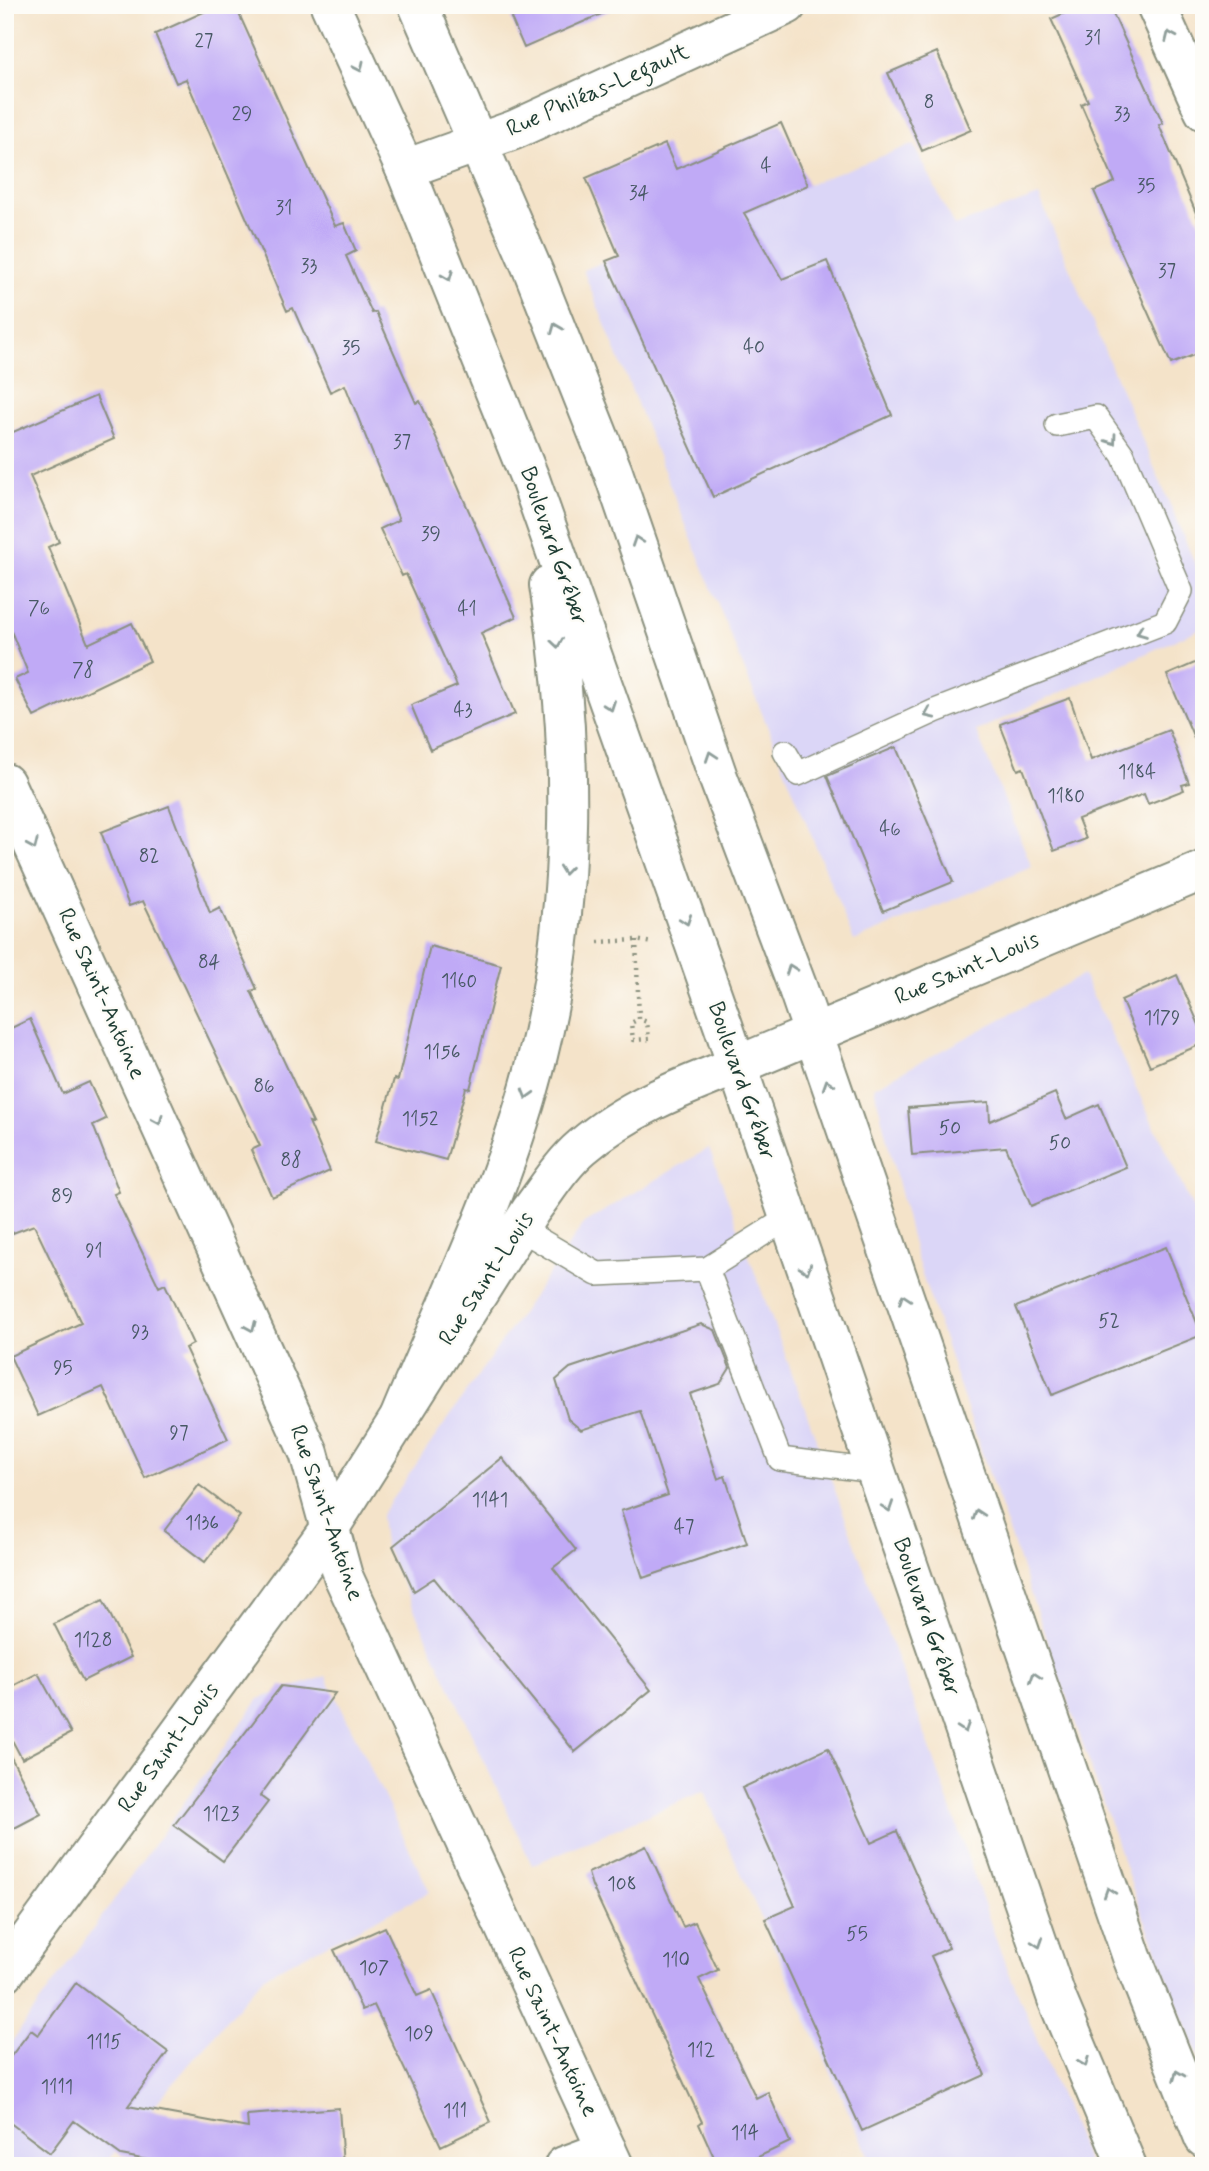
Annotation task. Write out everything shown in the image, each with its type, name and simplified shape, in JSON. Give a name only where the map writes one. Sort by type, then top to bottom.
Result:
[{"type":"main road","name":"Boulevard Gréber","points":[[330,5],[405,169],[530,479],[691,936],[1058,1999],[1127,2166]]},
{"type":"main road","points":[[418,5],[479,143],[613,472],[812,1034],[1127,1944],[1204,2138]]},
{"type":"main road","name":"Rue Philéas-Legault","points":[[405,169],[514,130],[787,5]]},
{"type":"main road","points":[[1156,5],[1204,111]]},
{"type":"main road","points":[[400,1416],[497,1181],[523,1109],[539,1054],[557,945],[566,858],[567,803],[561,668],[530,479]]},
{"type":"main road","name":"Rue Saint-Antoine","points":[[5,783],[309,1453],[343,1576],[611,2158]]},
{"type":"main road","name":"Rue Saint-Louis","points":[[5,1972],[329,1530],[519,1228],[580,1148],[610,1124],[679,1088],[1204,870]]},
{"type":"main road","points":[[564,2166],[611,2158]]},
{"type":"lane","points":[[785,752],[798,774],[935,711],[1165,622],[1181,591],[1123,456],[1096,417],[1056,425]]},
{"type":"lane","points":[[519,1228],[597,1274],[707,1269],[788,1218]]},
{"type":"lane","points":[[707,1269],[780,1459],[875,1471]]},
{"type":"path","points":[[557,945],[636,940],[650,943],[691,936]]},
{"type":"path","points":[[636,940],[639,1019]]},
{"type":"path","points":[[639,1019],[647,1023],[649,1039],[633,1041],[631,1023],[639,1019]]},
{"type":"shaded area","points":[[914,144],[954,226],[1039,196],[1204,585],[1204,627],[976,731],[1032,867],[854,941],[583,270]]},
{"type":"shaded area","points":[[1083,975],[1204,1232],[1204,2071],[1134,1892],[975,1433],[915,1253],[874,1087]]},
{"type":"shaded area","points":[[709,1148],[934,1759],[999,1948],[1089,2166],[873,2166],[704,1791],[532,1865],[384,1544],[381,1515],[584,1223]]},
{"type":"shaded area","points":[[326,1676],[430,1892],[264,1976],[103,2166],[5,2166],[5,2051],[259,1699]]},
{"type":"building","points":[[219,5],[235,5],[335,226],[344,223],[356,251],[346,256],[372,313],[376,312],[416,403],[420,401],[516,617],[481,633],[515,714],[430,750],[411,705],[457,686],[406,574],[402,576],[380,529],[399,520],[345,385],[330,392],[293,308],[287,311],[186,79],[176,83],[155,34]]},
{"type":"building","points":[[514,5],[622,5],[524,48],[511,18],[518,15]]},
{"type":"building","points":[[1083,5],[1109,5],[1163,123],[1159,125],[1204,232],[1204,351],[1171,364],[1094,191],[1115,182],[1081,104],[1088,101],[1051,19]]},
{"type":"building","points":[[937,52],[971,130],[922,151],[888,73]]},
{"type":"building","points":[[781,123],[808,185],[744,213],[782,279],[827,261],[892,415],[713,497],[606,261],[619,256],[586,178],[665,144],[676,169]]},
{"type":"building","points":[[96,396],[114,439],[30,476],[59,542],[48,547],[88,644],[132,623],[150,661],[34,717],[15,679],[28,673],[5,616],[5,419],[11,433]]},
{"type":"building","points":[[1204,659],[1204,761],[1167,675]]},
{"type":"building","points":[[1070,698],[1091,760],[1169,730],[1189,783],[1182,785],[1184,790],[1148,804],[1144,794],[1078,819],[1086,839],[1054,851],[1023,768],[1018,770],[1000,724]]},
{"type":"building","points":[[896,747],[953,882],[883,911],[827,776]]},
{"type":"building","points":[[169,806],[210,913],[220,908],[257,989],[251,991],[313,1123],[309,1122],[330,1171],[272,1197],[251,1150],[260,1146],[143,901],[129,906],[101,832]]},
{"type":"building","points":[[430,946],[501,965],[470,1089],[466,1088],[446,1160],[376,1141],[394,1079],[398,1080]]},
{"type":"building","points":[[1177,975],[1204,1036],[1204,1043],[1150,1066],[1121,1000]]},
{"type":"building","points":[[30,1019],[63,1094],[89,1082],[106,1119],[93,1125],[119,1192],[114,1194],[159,1287],[165,1284],[193,1344],[185,1348],[228,1439],[145,1478],[103,1387],[38,1416],[10,1356],[81,1323],[34,1225],[5,1236],[5,1031]]},
{"type":"building","points":[[1055,1093],[1066,1119],[1099,1104],[1126,1167],[1031,1206],[1006,1147],[912,1155],[908,1108],[989,1102],[990,1121]]},
{"type":"building","points":[[1166,1247],[1202,1335],[1052,1395],[1016,1307]]},
{"type":"building","points":[[701,1324],[715,1330],[730,1368],[720,1384],[690,1394],[718,1479],[725,1476],[747,1543],[643,1578],[621,1511],[668,1495],[640,1411],[581,1430],[568,1419],[556,1380],[570,1368]]},
{"type":"building","points":[[502,1458],[576,1550],[553,1568],[651,1690],[575,1752],[434,1578],[414,1591],[393,1546]]},
{"type":"building","points":[[199,1485],[240,1516],[205,1562],[164,1531]]},
{"type":"building","points":[[103,1600],[131,1657],[83,1681],[54,1624]]},
{"type":"building","points":[[38,1673],[71,1733],[22,1759],[5,1727],[5,1690]]},
{"type":"building","points":[[281,1686],[335,1693],[260,1796],[268,1802],[223,1861],[174,1825]]},
{"type":"building","points":[[5,1746],[41,1814],[5,1833]]},
{"type":"building","points":[[828,1748],[871,1843],[897,1831],[949,1948],[931,1956],[985,2075],[862,2131],[765,1919],[795,1906],[742,1788]]},
{"type":"building","points":[[646,1846],[683,1927],[695,1922],[718,1970],[699,1979],[756,2098],[768,2092],[790,2142],[739,2166],[718,2166],[699,2124],[702,2122],[588,1873]]},
{"type":"building","points":[[385,1927],[417,1996],[431,1990],[491,2122],[441,2146],[374,2005],[362,2010],[334,1950]]},
{"type":"building","points":[[76,1983],[168,2052],[128,2106],[248,2128],[247,2115],[339,2108],[343,2166],[179,2166],[121,2155],[74,2121],[50,2153],[5,2119],[5,2064],[31,2030],[38,2035]]}]
